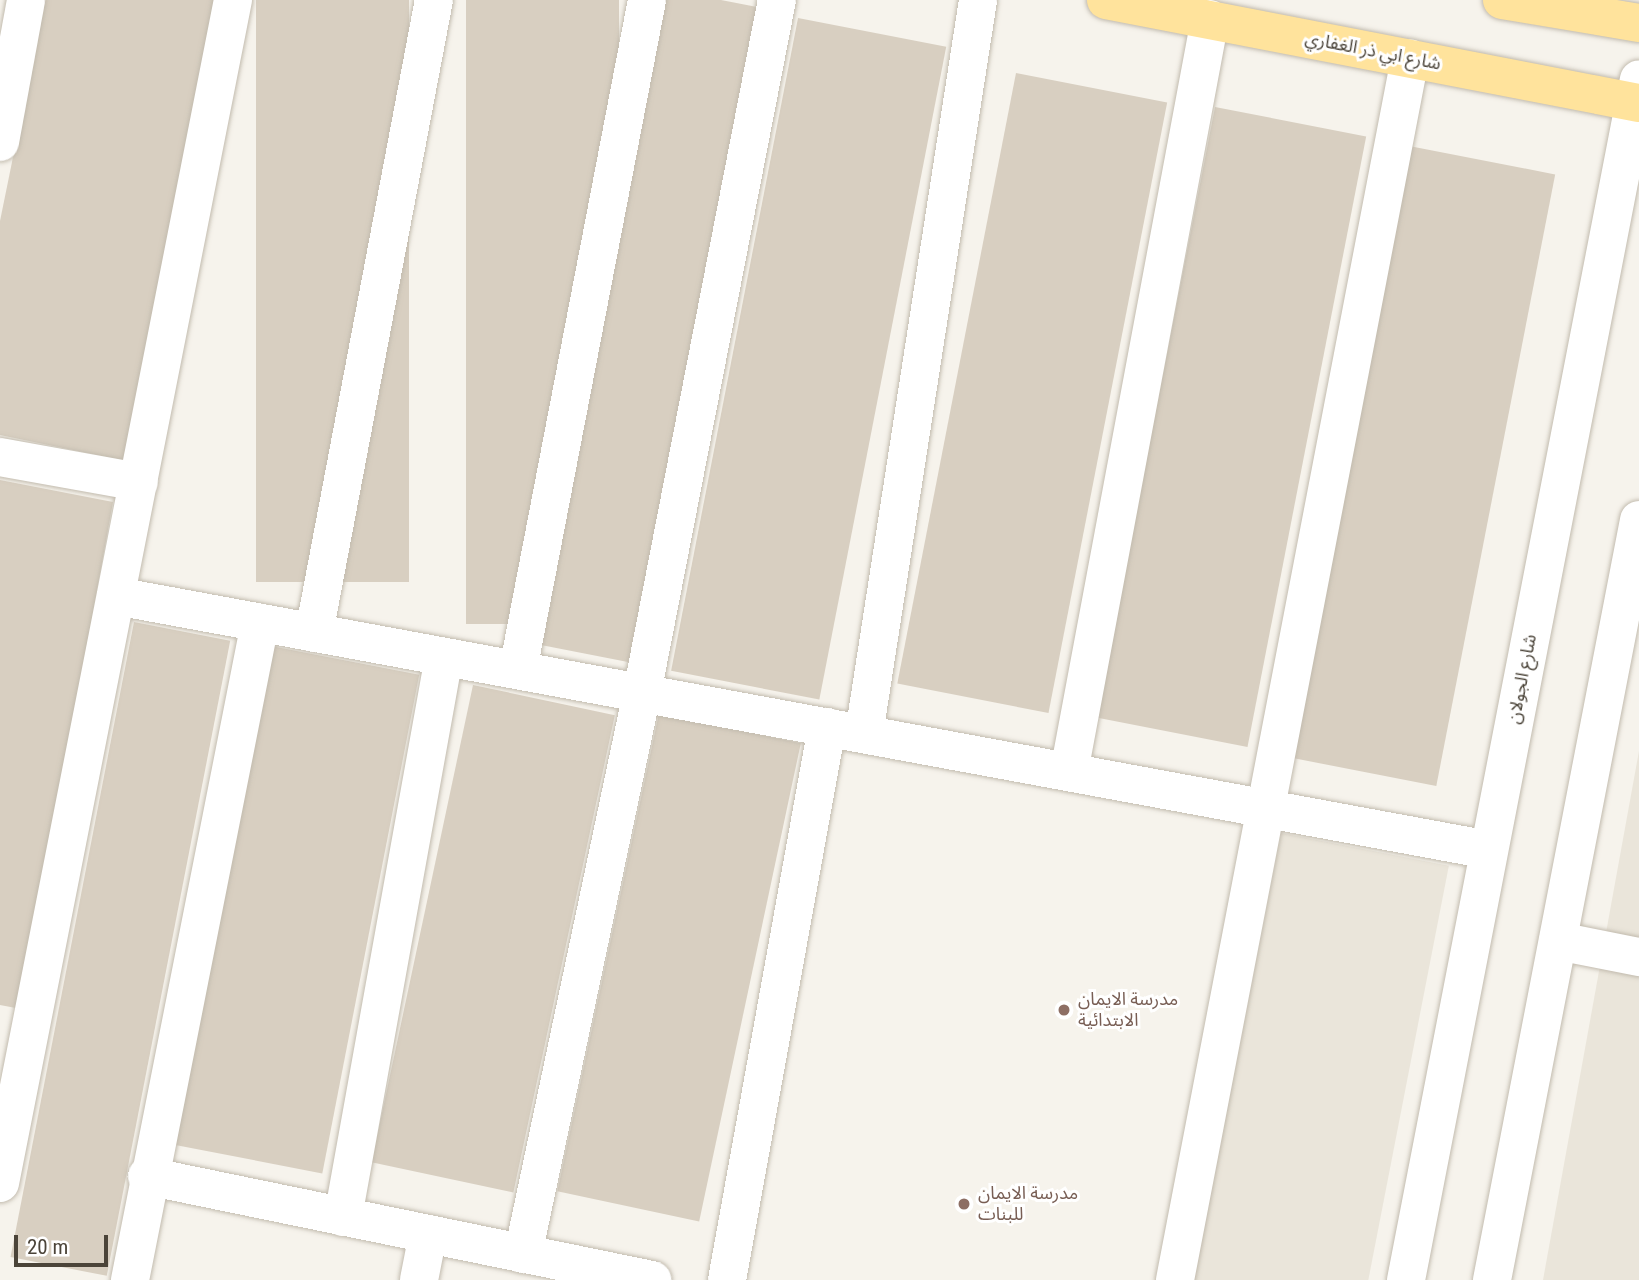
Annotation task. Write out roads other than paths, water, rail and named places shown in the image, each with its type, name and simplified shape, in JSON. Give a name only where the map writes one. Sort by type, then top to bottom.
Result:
[{"type":"main road","name":"شارع ابي ذر الغفاري","points":[[1106,0],[1410,58],[1638,95]]},
{"type":"main road","points":[[1502,0],[1639,23]]},
{"type":"street","points":[[0,142],[26,0]]},
{"type":"street","points":[[0,1183],[15,1034],[116,596],[233,0]]},
{"type":"street","points":[[314,633],[434,0]]},
{"type":"street","points":[[518,670],[647,0]]},
{"type":"street","points":[[523,1254],[642,693],[777,0]]},
{"type":"street","points":[[864,734],[978,0]]},
{"type":"street","points":[[1069,772],[1210,19]]},
{"type":"street","points":[[1175,1280],[1410,58]]},
{"type":"street","name":"شارع الجولان","points":[[1406,1280],[1638,95]]},
{"type":"street","points":[[0,457],[139,482]]},
{"type":"street","points":[[1492,1280],[1639,520]]},
{"type":"street","points":[[116,596],[1489,850]]},
{"type":"street","points":[[130,1280],[147,1176],[260,623]]},
{"type":"street","points":[[343,1217],[444,657]]},
{"type":"street","points":[[727,1280],[827,727]]},
{"type":"street","points":[[1558,941],[1639,957]]},
{"type":"street","points":[[147,1176],[652,1280]]},
{"type":"street","points":[[419,1280],[428,1234]]},
{"type":"place","name":"مدرسة الايمان الابتدائية","points":[[1064,1010]]},
{"type":"place","name":"مدرسة الايمان للبنات","points":[[964,1204]]}]
